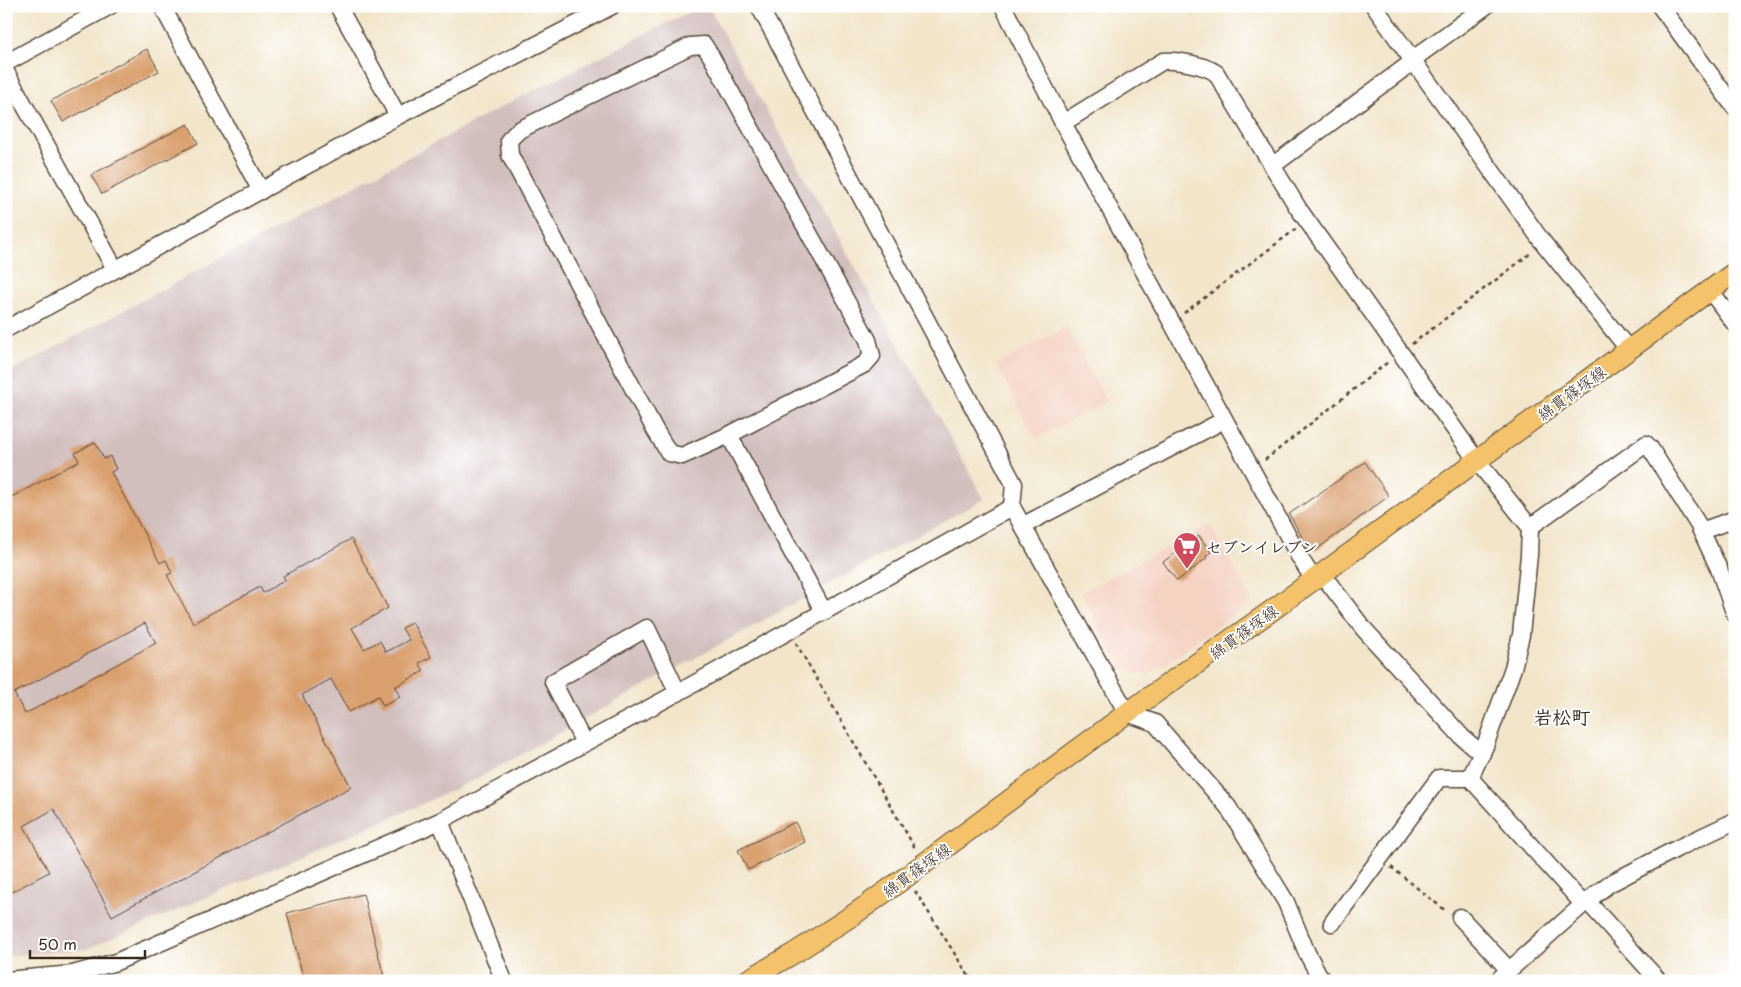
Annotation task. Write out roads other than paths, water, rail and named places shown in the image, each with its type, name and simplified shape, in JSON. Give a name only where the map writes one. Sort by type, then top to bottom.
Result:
[{"type":"main road","name":"綿貫篠塚線","points":[[746,981],[796,952],[906,877],[1735,272]]},
{"type":"street","points":[[6,63],[110,6]]},
{"type":"street","points":[[162,6],[261,191]]},
{"type":"street","points":[[338,6],[398,116]]},
{"type":"street","points":[[6,329],[398,116],[612,6]]},
{"type":"street","points":[[759,6],[1014,484],[1012,507],[1127,714],[1155,723],[1228,807],[1286,902],[1307,952],[1322,981]]},
{"type":"street","points":[[1003,6],[1063,123],[1300,558],[1462,737],[1482,754]]},
{"type":"street","points":[[1374,6],[1544,243],[1629,350]]},
{"type":"street","points":[[1272,166],[1486,6]]},
{"type":"street","points":[[1660,6],[1735,108]]},
{"type":"street","points":[[704,45],[711,56],[868,340],[872,356],[865,364],[729,435],[682,456],[669,453],[655,430],[510,154],[509,140],[519,130],[690,46],[704,45]]},
{"type":"street","points":[[1063,123],[1163,61],[1211,69],[1216,73],[1307,221],[1477,462],[1530,527],[1521,635],[1513,668],[1482,754],[1470,778]]},
{"type":"street","points":[[6,72],[115,270]]},
{"type":"street","points":[[1710,290],[1735,324]]},
{"type":"street","points":[[1022,526],[1224,420]]},
{"type":"street","points":[[729,435],[824,612]]},
{"type":"street","points":[[1530,527],[1646,444],[1701,531],[1719,569],[1735,615]]},
{"type":"street","points":[[6,980],[73,974],[116,962],[440,820],[678,693],[1012,507]]},
{"type":"street","points":[[1701,531],[1735,519]]},
{"type":"street","points":[[584,743],[553,682],[647,628],[678,693]]},
{"type":"street","points":[[1332,923],[1439,778],[1470,778],[1660,981]]},
{"type":"street","points":[[440,820],[504,981]]},
{"type":"street","points":[[1454,915],[1503,976],[1585,902],[1609,884],[1735,821]]},
{"type":"place","name":"セブンイレブン","points":[[1187,570]]},
{"type":"district","name":"岩松町","points":[[1562,716]]}]
